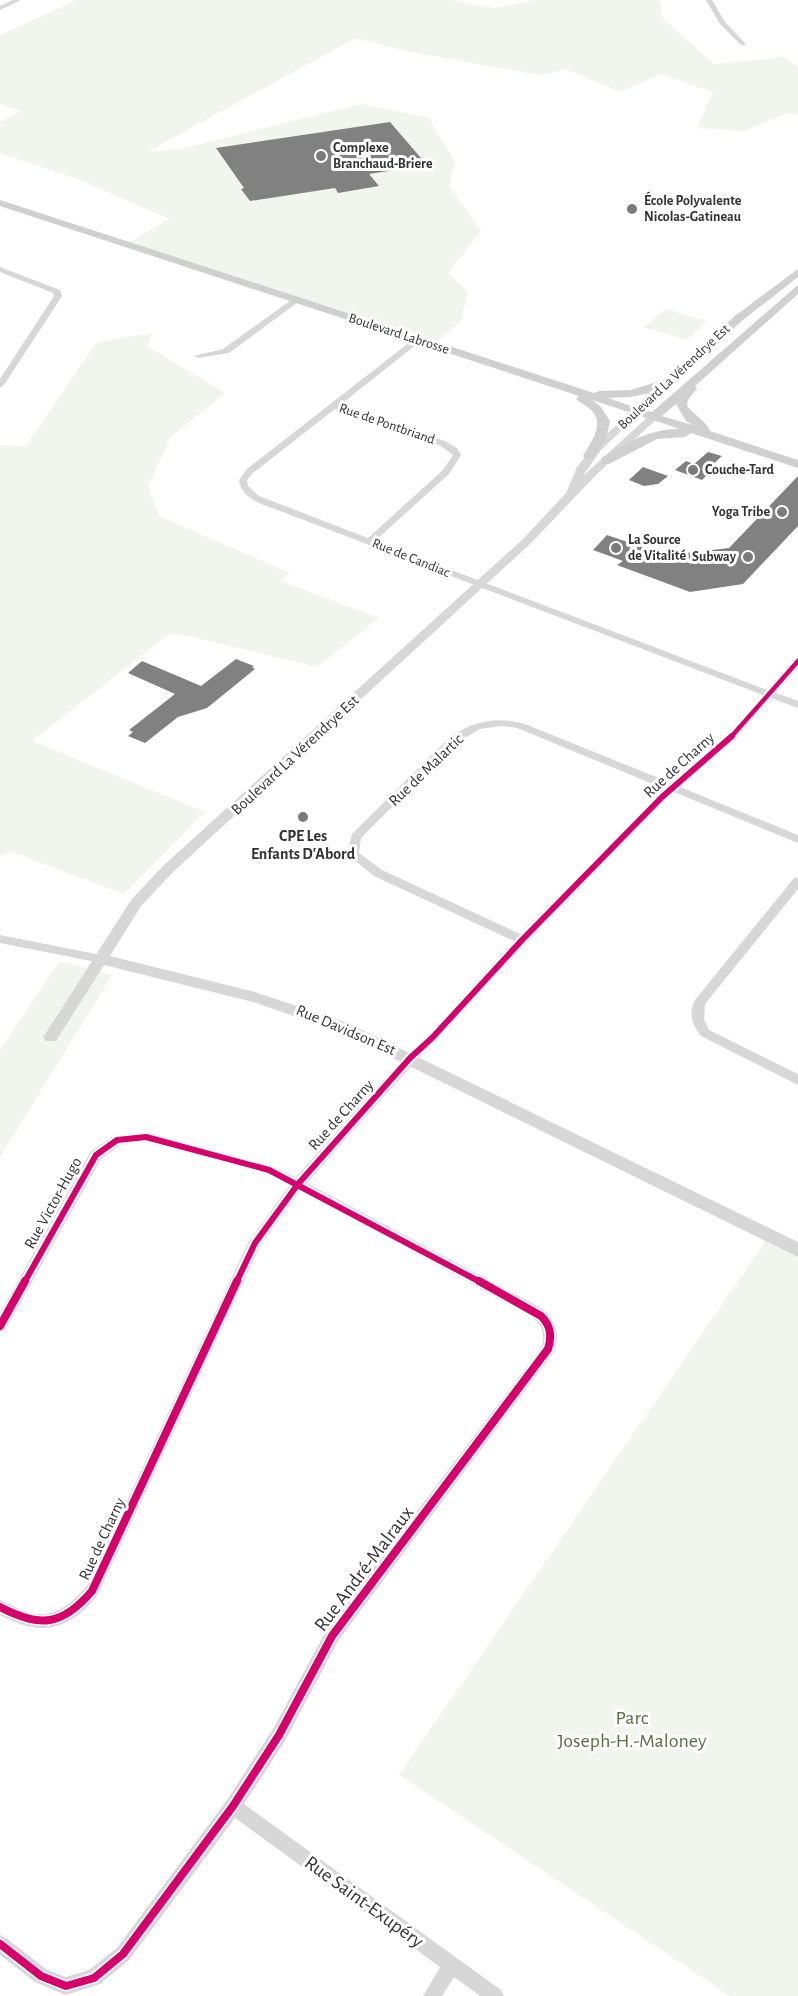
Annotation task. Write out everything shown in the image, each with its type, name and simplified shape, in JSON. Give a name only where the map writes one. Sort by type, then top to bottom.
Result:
[{"type":"main road","name":"Boulevard Labrosse","points":[[0,203],[798,464]]},
{"type":"main road","name":"Boulevard La Vérendrye Est","points":[[636,411],[761,299],[798,272]]},
{"type":"main road","name":"Boulevard La Vérendrye Est","points":[[654,417],[798,288]]},
{"type":"main road","points":[[552,383],[598,393],[629,394],[656,386],[683,368]]},
{"type":"main road","points":[[697,379],[682,400],[681,406],[685,413],[705,430],[742,445]]},
{"type":"main road","points":[[552,383],[591,404],[602,414],[604,427],[589,456]]},
{"type":"main road","points":[[605,460],[652,435],[669,432],[692,434],[742,445]]},
{"type":"street","points":[[0,8],[18,0]]},
{"type":"street","points":[[710,0],[722,23],[743,44]]},
{"type":"street","points":[[0,268],[49,287],[57,292],[58,297],[0,385]]},
{"type":"street","points":[[198,356],[226,351],[297,300]]},
{"type":"street","name":"Rue de Candiac","points":[[418,340],[250,471],[243,480],[244,487],[256,498],[798,705]]},
{"type":"street","name":"Rue de Pontbriand","points":[[333,405],[442,443],[454,450],[457,455],[446,472],[370,541]]},
{"type":"street","name":"Boulevard La Vérendrye Est","points":[[569,498],[577,474],[589,456],[636,411]]},
{"type":"street","name":"Boulevard La Vérendrye Est","points":[[51,1037],[136,903],[168,869],[480,585],[605,460],[654,417]]},
{"type":"street","name":"Rue de Charny","points":[[0,1607],[21,1619],[54,1622],[68,1616],[81,1606],[92,1591],[255,1243],[298,1184],[410,1058],[440,1030],[522,940],[674,786],[734,735],[798,661]]},
{"type":"street","name":"Rue de Malartic","points":[[522,940],[378,873],[353,854],[356,837],[457,737],[477,726],[501,722],[521,726],[674,786],[798,839]]},
{"type":"street","points":[[798,881],[699,1003],[695,1014],[698,1024],[705,1033],[798,1080]]},
{"type":"street","name":"Rue Davidson Est","points":[[0,939],[101,959],[226,988],[282,1004],[345,1028],[798,1250]]},
{"type":"street","name":"Rue Victor-Hugo","points":[[0,1326],[88,1166],[96,1155],[117,1140],[146,1137],[269,1170],[298,1184]]},
{"type":"street","name":"Rue André-Malraux","points":[[0,1944],[41,1976],[66,1986],[94,1978],[123,1954],[233,1806],[279,1736],[332,1636],[535,1366],[551,1340],[551,1329],[546,1320],[536,1312],[298,1184]]},
{"type":"street","name":"Rue Saint-Exupéry","points":[[233,1806],[495,1996]]},
{"type":"street","points":[[432,1996],[452,1965]]},
{"type":"green space","points":[[77,0],[452,0],[493,8],[535,0],[660,0],[662,18],[714,64],[783,57],[798,67],[798,115],[787,113],[744,131],[697,128],[713,92],[661,74],[620,92],[566,69],[540,75],[406,51],[356,38],[147,152],[180,149],[362,104],[429,118],[455,162],[449,186],[481,231],[448,273],[468,292],[461,321],[438,341],[128,243],[169,219],[78,179],[0,153],[0,122],[21,111],[0,104],[0,35]]},
{"type":"green space","points":[[666,309],[707,321],[687,340],[644,327]]},
{"type":"green space","points":[[153,333],[147,346],[225,393],[170,438],[148,487],[159,516],[290,573],[281,581],[379,618],[317,667],[189,636],[169,634],[32,741],[205,812],[124,894],[12,852],[0,856],[0,445],[26,446],[97,342]]},
{"type":"green space","points":[[60,961],[112,975],[0,1157],[0,1051]]},
{"type":"green space","name":"Parc Joseph-H.-Maloney","points":[[769,1236],[798,1250],[798,1996],[730,1996],[399,1775]]},
{"type":"building","name":"Complexe Branchaud-Briere","points":[[390,122],[427,165],[369,174],[379,186],[338,193],[335,188],[250,201],[241,189],[244,188],[216,148]]},
{"type":"building","points":[[708,452],[722,456],[708,469],[712,470],[702,480],[675,470],[686,461],[694,464]]},
{"type":"building","points":[[643,467],[668,476],[658,484],[644,486],[629,480]]},
{"type":"building","points":[[798,476],[798,526],[743,584],[690,592],[617,565],[623,561],[593,550],[607,535],[692,564],[686,553],[729,548]]},
{"type":"building","points":[[236,659],[254,666],[252,667],[255,669],[207,708],[178,717],[145,743],[128,736],[133,732],[129,730],[175,694],[128,673],[142,661],[201,686]]},
{"type":"cycle path","points":[[0,1607],[39,1622],[61,1618],[82,1603],[92,1591],[255,1243],[298,1184],[410,1058],[432,1038],[522,940],[662,797],[733,735],[798,661]]},
{"type":"cycle path","points":[[0,1326],[96,1155],[117,1140],[146,1137],[269,1170],[536,1312],[545,1320],[551,1332],[548,1349],[332,1636],[279,1735],[233,1806],[123,1954],[94,1978],[66,1986],[41,1976],[0,1944]]},
{"type":"place","name":"Complexe Branchaud-Briere","points":[[321,156]]},
{"type":"place","name":"École Polyvalente Nicolas-Gatineau","points":[[632,209]]},
{"type":"place","name":"Couche-Tard","points":[[693,470]]},
{"type":"place","name":"Yoga Tribe","points":[[782,512]]},
{"type":"place","name":"La Source de Vitalité","points":[[616,548]]},
{"type":"place","name":"Subway","points":[[748,557]]},
{"type":"place","name":"CPE Les Enfants D'Abord","points":[[303,817]]}]
